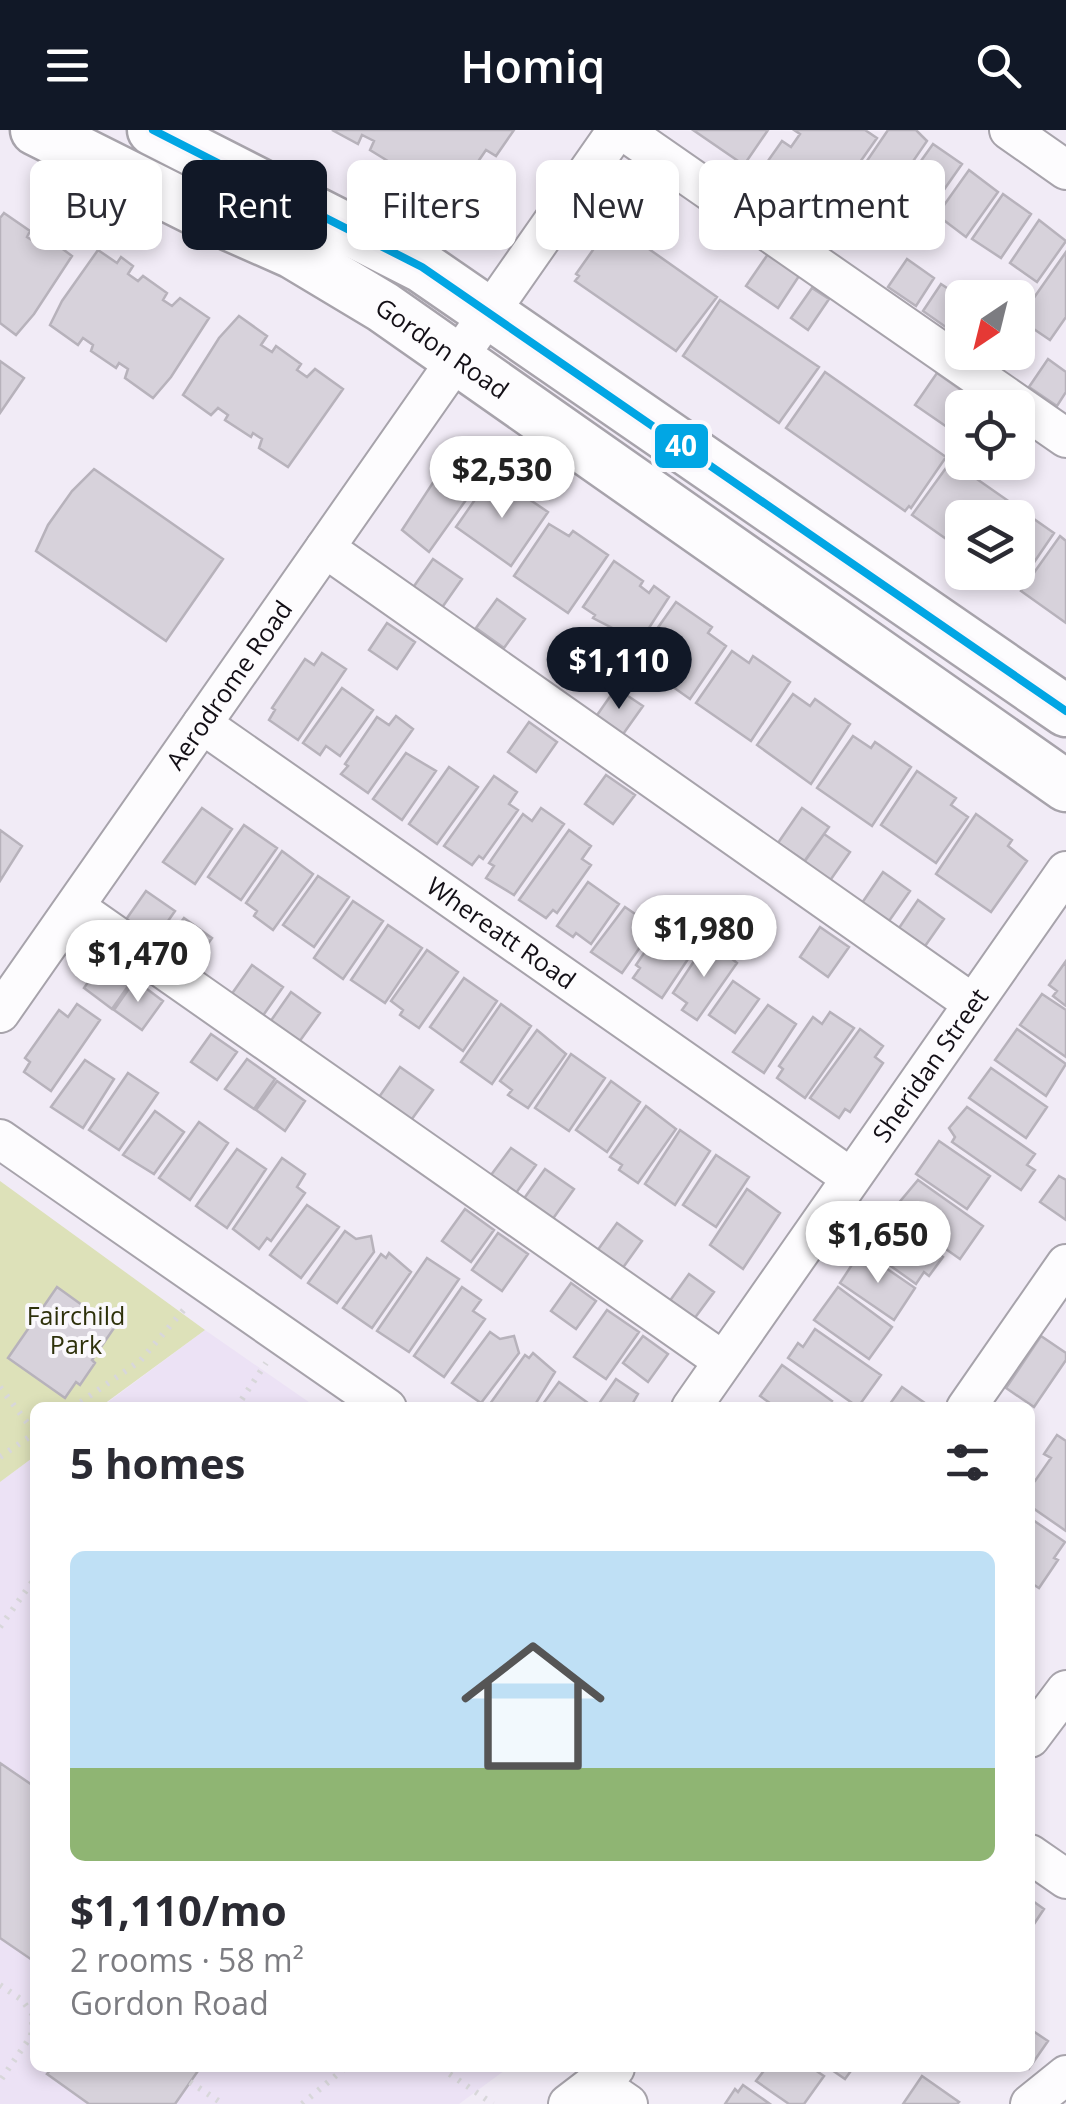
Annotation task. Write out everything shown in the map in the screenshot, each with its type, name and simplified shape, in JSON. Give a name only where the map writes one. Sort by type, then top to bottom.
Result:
[{"type":"main road","name":"Gordon Road","points":[[36,130],[198,211],[293,253],[382,307],[1066,786]]},
{"type":"main road","points":[[153,130],[422,266],[1066,711]]},
{"type":"street","name":"Aerodrome Road","points":[[0,1013],[620,130]]},
{"type":"street","points":[[620,130],[1066,438]]},
{"type":"street","points":[[1009,130],[1066,170]]},
{"type":"street","points":[[324,548],[972,1004]]},
{"type":"street","name":"Whereatt Road","points":[[202,724],[850,1177]]},
{"type":"street","name":"Sheridan Street","points":[[694,1402],[1066,871]]},
{"type":"street","points":[[75,907],[723,1361]]},
{"type":"street","points":[[0,1139],[378,1402]]},
{"type":"street","points":[[970,1402],[1066,1264]]},
{"type":"street","points":[[1035,1731],[1066,1690]]},
{"type":"street","points":[[1035,1857],[1066,1879]]},
{"type":"street","points":[[1030,2104],[1066,2074]]},
{"type":"street","points":[[593,2084],[628,2104]]},
{"type":"path","points":[[81,1402],[140,1361],[174,1318],[209,1284]]},
{"type":"path","points":[[240,1402],[284,1336]]},
{"type":"path","points":[[0,1387],[30,1426]]},
{"type":"path","points":[[0,1457],[30,1436]]},
{"type":"path","points":[[0,1628],[30,1585]]},
{"type":"path","points":[[0,1985],[30,2009]]},
{"type":"path","points":[[0,2081],[30,2037]]},
{"type":"path","points":[[302,2104],[339,2072]]},
{"type":"path","points":[[447,2072],[494,2104]]},
{"type":"path","points":[[190,2082],[223,2104]]},
{"type":"shaded area","points":[[205,1330],[309,1402],[108,1402]]},
{"type":"shaded area","points":[[30,1460],[30,2072],[503,2072],[459,2104],[0,2104],[0,1482]]},
{"type":"green space","name":"Fairchild Park","points":[[0,1181],[205,1330],[107,1402],[30,1402],[30,1460],[0,1482]]},
{"type":"building","points":[[332,130],[514,130],[496,156],[486,150],[479,160],[386,160],[370,150],[374,141],[362,135],[358,144]]},
{"type":"building","points":[[693,130],[768,130],[747,160],[737,160]]},
{"type":"building","points":[[794,130],[865,130],[877,138],[861,160],[769,160],[782,141],[791,147],[800,134]]},
{"type":"building","points":[[888,130],[916,130],[927,141],[914,160],[868,160]]},
{"type":"building","points":[[933,144],[962,164],[945,188],[945,160],[922,160]]},
{"type":"building","points":[[969,170],[998,192],[966,237],[945,221],[945,204]]},
{"type":"building","points":[[1003,194],[1031,214],[1001,258],[972,239]]},
{"type":"building","points":[[4,213],[30,231],[30,250],[64,250],[72,256],[16,335],[0,323],[0,218]]},
{"type":"building","points":[[1039,220],[1066,241],[1037,282],[1010,263]]},
{"type":"building","points":[[98,250],[117,263],[121,257],[133,266],[128,274],[138,281],[143,276],[167,293],[163,300],[172,306],[180,298],[209,318],[153,398],[125,378],[128,369],[119,363],[116,368],[91,351],[93,345],[83,338],[78,345],[50,325]]},
{"type":"building","points":[[593,250],[650,250],[717,297],[676,351],[575,281],[579,276],[576,274]]},
{"type":"building","points":[[1066,252],[1066,317],[1050,340],[1035,330],[1035,296]]},
{"type":"building","points":[[768,254],[799,276],[778,308],[746,286]]},
{"type":"building","points":[[907,259],[934,278],[916,306],[888,287]]},
{"type":"building","points":[[941,284],[945,287],[945,326],[923,311]]},
{"type":"building","points":[[812,288],[829,299],[808,330],[791,318]]},
{"type":"building","points":[[720,300],[819,367],[779,423],[683,356]]},
{"type":"building","points":[[239,316],[267,336],[261,345],[272,352],[276,346],[301,364],[297,370],[307,377],[315,369],[343,389],[288,467],[259,448],[262,439],[253,433],[251,437],[225,420],[228,415],[218,408],[211,415],[183,395],[219,338]]},
{"type":"building","points":[[1048,359],[1066,372],[1066,392],[1057,406],[1029,387]]},
{"type":"building","points":[[0,361],[24,378],[0,413]]},
{"type":"building","points":[[825,372],[945,458],[905,511],[786,428]]},
{"type":"building","points":[[937,373],[961,390],[945,390],[945,426],[915,405]]},
{"type":"building","points":[[455,457],[483,476],[429,552],[402,530],[436,478]]},
{"type":"building","points":[[94,469],[223,559],[166,641],[36,551],[48,525],[72,491]]},
{"type":"building","points":[[945,469],[945,480],[978,480],[1007,500],[945,500],[945,538],[912,515]]},
{"type":"building","points":[[488,481],[504,492],[508,485],[548,512],[511,566],[456,527]]},
{"type":"building","points":[[1035,520],[1054,533],[1035,561]]},
{"type":"building","points":[[549,524],[569,536],[573,531],[608,555],[568,613],[514,576]]},
{"type":"building","points":[[1060,536],[1066,541],[1066,623],[1021,591],[1035,590],[1035,571]]},
{"type":"building","points":[[433,559],[462,579],[441,609],[412,589]]},
{"type":"building","points":[[614,561],[643,581],[640,586],[649,593],[654,586],[669,597],[636,648],[583,607]]},
{"type":"building","points":[[497,599],[525,619],[504,648],[476,628]]},
{"type":"building","points":[[676,602],[712,627],[708,633],[726,646],[690,699],[635,660]]},
{"type":"building","points":[[387,623],[415,642],[397,669],[369,650]]},
{"type":"building","points":[[732,651],[749,663],[753,656],[790,682],[751,741],[696,703]]},
{"type":"building","points":[[322,653],[346,669],[298,740],[269,720],[275,710],[272,708],[305,659],[314,665]]},
{"type":"building","points":[[342,688],[373,710],[340,756],[326,746],[320,755],[303,743]]},
{"type":"building","points":[[616,688],[643,706],[621,737],[595,718]]},
{"type":"building","points":[[793,694],[810,706],[815,699],[850,724],[811,784],[757,745]]},
{"type":"building","points":[[396,716],[413,729],[368,793],[341,774],[377,717],[389,725]]},
{"type":"building","points":[[529,722],[557,742],[536,772],[508,752]]},
{"type":"building","points":[[853,736],[871,748],[875,742],[911,767],[872,826],[817,788]]},
{"type":"building","points":[[406,753],[436,771],[402,820],[373,799]]},
{"type":"building","points":[[449,767],[478,787],[437,844],[409,824]]},
{"type":"building","points":[[917,771],[956,798],[951,805],[968,817],[936,863],[881,825]]},
{"type":"building","points":[[606,775],[635,795],[613,824],[585,804]]},
{"type":"building","points":[[494,776],[517,792],[509,804],[518,810],[483,859],[479,856],[472,865],[444,846]]},
{"type":"building","points":[[202,808],[232,829],[195,884],[163,862]]},
{"type":"building","points":[[541,808],[564,824],[514,895],[486,878],[494,866],[489,863],[523,814],[532,821]]},
{"type":"building","points":[[802,808],[829,827],[805,861],[778,843]]},
{"type":"building","points":[[976,814],[1012,840],[1008,846],[1027,861],[991,912],[936,874]]},
{"type":"building","points":[[244,825],[277,848],[241,900],[208,877]]},
{"type":"building","points":[[0,830],[22,846],[0,881]]},
{"type":"building","points":[[569,830],[591,846],[582,859],[591,865],[557,913],[553,910],[546,918],[519,900]]},
{"type":"building","points":[[824,834],[850,852],[829,882],[803,863]]},
{"type":"building","points":[[282,851],[313,874],[273,930],[254,916],[257,911],[246,903]]},
{"type":"building","points":[[883,872],[910,891],[889,921],[862,903]]},
{"type":"building","points":[[318,876],[349,897],[314,947],[283,925]]},
{"type":"building","points":[[588,882],[619,904],[591,944],[557,926]]},
{"type":"building","points":[[146,891],[175,911],[154,941],[125,921]]},
{"type":"building","points":[[918,900],[944,919],[923,949],[897,931]]},
{"type":"building","points":[[353,901],[383,921],[343,979],[314,958]]},
{"type":"building","points":[[625,907],[654,927],[622,973],[591,952]]},
{"type":"building","points":[[687,911],[710,926],[662,998],[633,978],[640,968],[636,965],[669,916],[678,923]]},
{"type":"building","points":[[184,918],[212,938],[191,967],[162,948]]},
{"type":"building","points":[[388,925],[422,948],[385,1003],[351,980]]},
{"type":"building","points":[[820,927],[849,947],[828,977],[800,957]]},
{"type":"building","points":[[713,943],[737,963],[697,1020],[682,1010],[687,1003],[673,993],[704,946],[708,950]]},
{"type":"building","points":[[427,950],[458,972],[419,1028],[400,1015],[403,1010],[391,1001]]},
{"type":"building","points":[[104,959],[133,979],[112,1009],[84,988]]},
{"type":"building","points":[[1066,961],[1066,1006],[1053,996],[1057,991],[1049,985]]},
{"type":"building","points":[[252,965],[283,987],[262,1017],[231,995]]},
{"type":"building","points":[[464,978],[497,1001],[463,1051],[430,1027]]},
{"type":"building","points":[[135,980],[163,1001],[142,1030],[114,1010]]},
{"type":"building","points":[[733,981],[759,999],[735,1033],[709,1015]]},
{"type":"building","points":[[291,992],[320,1013],[299,1042],[270,1022]]},
{"type":"building","points":[[1042,994],[1066,1010],[1066,1057],[1020,1025]]},
{"type":"building","points":[[77,1004],[100,1020],[51,1091],[24,1072],[30,1062],[25,1058],[59,1010],[68,1017]]},
{"type":"building","points":[[501,1004],[531,1026],[492,1084],[461,1062]]},
{"type":"building","points":[[768,1005],[796,1024],[764,1073],[733,1052]]},
{"type":"building","points":[[830,1012],[854,1028],[805,1098],[777,1078],[783,1069],[779,1066],[813,1017],[822,1024]]},
{"type":"building","points":[[860,1029],[883,1046],[875,1057],[883,1063],[850,1112],[845,1109],[839,1118],[810,1098]]},
{"type":"building","points":[[1017,1029],[1066,1064],[1046,1096],[995,1060]]},
{"type":"building","points":[[537,1030],[566,1054],[528,1108],[508,1095],[512,1090],[500,1081]]},
{"type":"building","points":[[211,1034],[237,1052],[217,1080],[191,1062]]},
{"type":"building","points":[[571,1054],[605,1078],[569,1131],[535,1108]]},
{"type":"building","points":[[247,1059],[275,1079],[254,1109],[225,1089]]},
{"type":"building","points":[[85,1060],[114,1079],[83,1128],[51,1107]]},
{"type":"building","points":[[400,1067],[433,1090],[409,1123],[377,1100]]},
{"type":"building","points":[[991,1068],[1047,1107],[1026,1138],[969,1098]]},
{"type":"building","points":[[128,1073],[158,1093],[119,1150],[89,1130]]},
{"type":"building","points":[[277,1081],[305,1101],[285,1131],[256,1110]]},
{"type":"building","points":[[611,1081],[640,1102],[607,1152],[576,1130]]},
{"type":"building","points":[[646,1106],[676,1129],[638,1183],[619,1170],[622,1165],[610,1157]]},
{"type":"building","points":[[967,1107],[1035,1154],[1027,1165],[1035,1170],[1021,1190],[952,1142],[955,1137],[949,1128]]},
{"type":"building","points":[[155,1111],[184,1132],[154,1174],[123,1155]]},
{"type":"building","points":[[199,1122],[228,1143],[190,1200],[159,1178]]},
{"type":"building","points":[[680,1130],[710,1151],[675,1205],[645,1184]]},
{"type":"building","points":[[939,1141],[990,1176],[967,1209],[916,1174]]},
{"type":"building","points":[[511,1148],[536,1165],[516,1193],[491,1175]]},
{"type":"building","points":[[237,1149],[266,1169],[227,1228],[196,1206]]},
{"type":"building","points":[[716,1155],[749,1177],[716,1227],[683,1205]]},
{"type":"building","points":[[282,1158],[305,1174],[297,1187],[305,1193],[271,1241],[267,1238],[259,1249],[233,1229]]},
{"type":"building","points":[[545,1169],[574,1189],[552,1220],[523,1200]]},
{"type":"building","points":[[1059,1176],[1066,1180],[1066,1220],[1040,1202]]},
{"type":"building","points":[[918,1180],[983,1226],[960,1259],[892,1211]]},
{"type":"building","points":[[747,1189],[780,1213],[743,1269],[710,1245]]},
{"type":"building","points":[[307,1205],[339,1227],[301,1278],[270,1255]]},
{"type":"building","points":[[465,1209],[494,1230],[471,1262],[442,1241]]},
{"type":"building","points":[[886,1216],[943,1257],[929,1276],[924,1272],[916,1284],[864,1247]]},
{"type":"building","points":[[617,1223],[642,1241],[622,1269],[597,1251]]},
{"type":"building","points":[[345,1231],[356,1239],[371,1236],[374,1252],[337,1303],[308,1283]]},
{"type":"building","points":[[498,1233],[528,1254],[502,1291],[472,1270]]},
{"type":"building","points":[[861,1251],[915,1288],[894,1320],[840,1283]]},
{"type":"building","points":[[389,1253],[411,1272],[372,1328],[343,1308],[381,1254],[386,1258]]},
{"type":"building","points":[[427,1258],[459,1279],[409,1352],[377,1331]]},
{"type":"building","points":[[689,1274],[714,1292],[694,1319],[669,1302]]},
{"type":"building","points":[[571,1283],[596,1301],[576,1329],[551,1311]]},
{"type":"building","points":[[57,1287],[114,1328],[80,1385],[76,1382],[65,1398],[8,1358]]},
{"type":"building","points":[[462,1287],[481,1300],[473,1311],[485,1319],[444,1377],[414,1356]]},
{"type":"building","points":[[838,1287],[892,1327],[869,1359],[814,1320]]},
{"type":"building","points":[[607,1310],[639,1332],[606,1379],[574,1357]]},
{"type":"building","points":[[815,1329],[881,1375],[862,1402],[851,1402],[788,1358],[798,1343],[803,1347]]},
{"type":"building","points":[[490,1332],[500,1339],[514,1336],[519,1353],[482,1402],[452,1383]]},
{"type":"building","points":[[643,1336],[668,1354],[648,1382],[623,1363]]},
{"type":"building","points":[[1041,1336],[1066,1353],[1066,1360],[1035,1406],[1035,1402],[1027,1402],[1006,1388]]},
{"type":"building","points":[[533,1353],[555,1372],[537,1402],[491,1402],[525,1355],[529,1358]]},
{"type":"building","points":[[782,1365],[832,1401],[768,1402],[760,1396]]},
{"type":"building","points":[[616,1379],[638,1394],[633,1402],[600,1402]]},
{"type":"building","points":[[559,1382],[586,1402],[544,1402]]},
{"type":"building","points":[[902,1387],[923,1402],[891,1402]]},
{"type":"building","points":[[1057,1435],[1066,1441],[1066,1531],[1035,1509],[1035,1481],[1051,1458],[1044,1454]]},
{"type":"building","points":[[1035,1521],[1065,1542],[1039,1588],[1035,1586]]},
{"type":"building","points":[[0,1763],[30,1784],[30,1959],[0,1938]]},
{"type":"building","points":[[1035,1903],[1044,1909],[1035,1922]]},
{"type":"building","points":[[1035,2032],[1048,2041],[1035,2060]]},
{"type":"building","points":[[197,2072],[175,2104],[89,2104],[47,2074]]},
{"type":"building","points":[[763,2072],[818,2072],[824,2076],[804,2104],[789,2104],[756,2081]]},
{"type":"building","points":[[922,2076],[959,2102],[903,2104]]},
{"type":"building","points":[[743,2085],[770,2104],[725,2104],[735,2089],[738,2092]]},
{"type":"transit line","name":"40","points":[[153,130],[422,267],[1066,711]]}]
